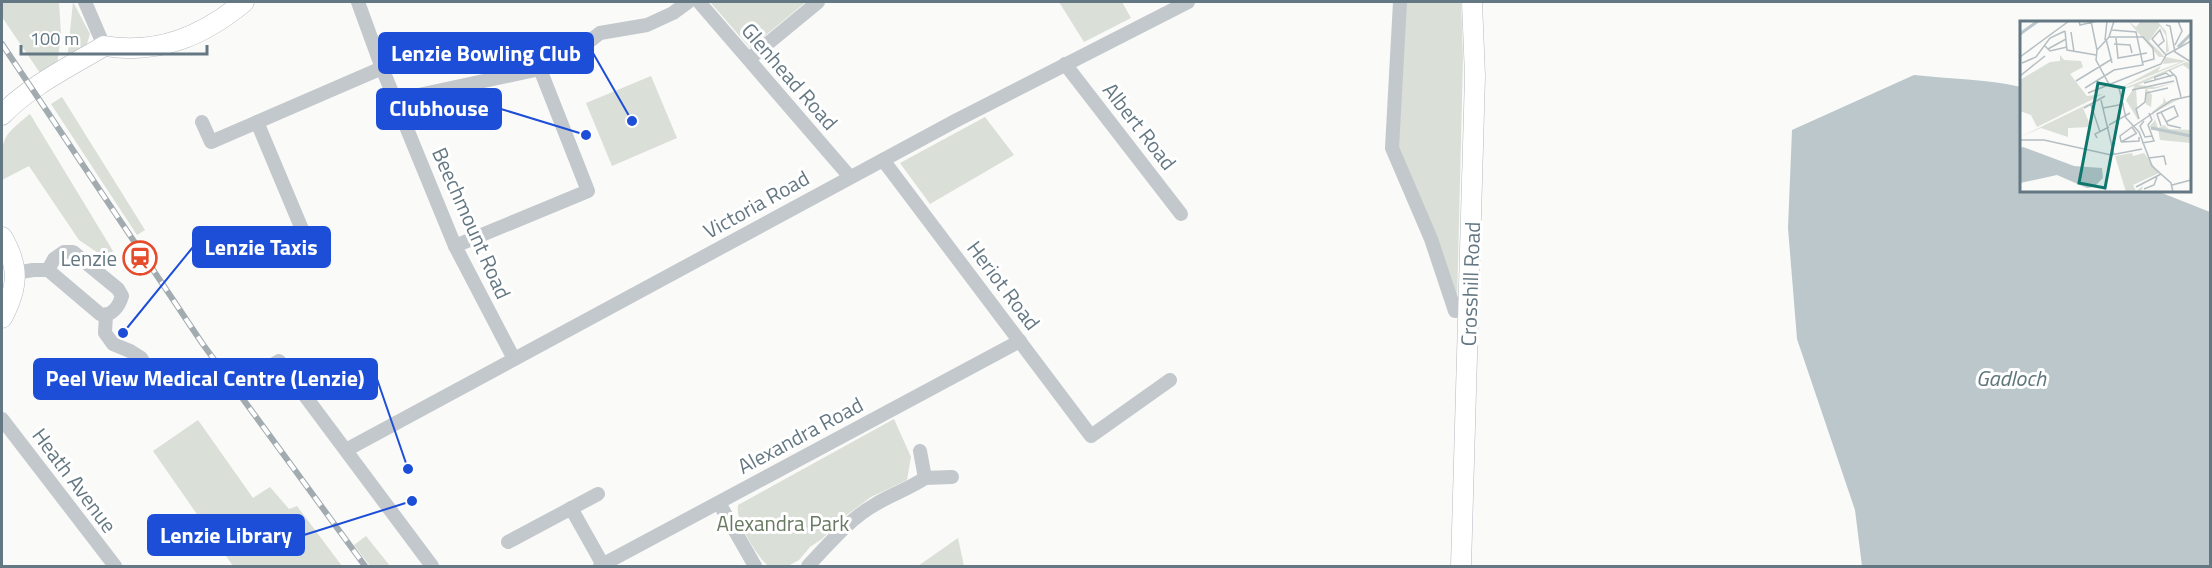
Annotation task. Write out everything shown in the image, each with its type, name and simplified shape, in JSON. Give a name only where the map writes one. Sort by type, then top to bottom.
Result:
[{"type":"main road","points":[[6,111],[54,76],[104,46],[116,48],[164,46],[199,33],[244,2]]},
{"type":"main road","name":"Crosshill Road","points":[[1461,567],[1476,76],[1472,2]]},
{"type":"main road","points":[[2,237],[9,249],[15,273],[15,289],[2,318]]},
{"type":"street","points":[[85,2],[104,46]]},
{"type":"street","name":"Beechmount Road","points":[[358,2],[382,68],[455,246],[514,359]]},
{"type":"street","points":[[395,100],[540,69],[567,58],[600,33],[647,25],[673,13],[688,2]]},
{"type":"street","name":"Glenhead Road","points":[[699,2],[850,177]]},
{"type":"street","points":[[749,59],[818,2]]},
{"type":"street","name":"Victoria Road","points":[[346,450],[850,177],[1188,2]]},
{"type":"street","name":"Crosshill Road","points":[[1400,2],[1392,148],[1431,239],[1455,310]]},
{"type":"street","name":"Albert Road","points":[[1065,64],[1181,214]]},
{"type":"street","points":[[202,122],[210,142],[382,68]]},
{"type":"street","points":[[455,246],[588,191],[540,69]]},
{"type":"street","points":[[257,122],[304,234]]},
{"type":"street","name":"Heriot Road","points":[[883,160],[1091,436],[1170,380]]},
{"type":"street","points":[[15,273],[48,270],[100,314],[106,315],[120,303],[122,296],[118,289],[73,252],[64,252],[54,259],[48,270]]},
{"type":"street","points":[[106,315],[105,333],[113,344],[141,358],[161,389]]},
{"type":"street","name":"Alexandra Road","points":[[602,566],[1020,341]]},
{"type":"street","points":[[241,373],[255,375],[279,361],[432,567]]},
{"type":"street","name":"Heath Avenue","points":[[2,419],[115,567]]},
{"type":"street","points":[[920,451],[925,478]]},
{"type":"street","points":[[808,567],[849,522],[876,503],[911,488],[925,478],[952,477]]},
{"type":"street","points":[[508,542],[598,494]]},
{"type":"street","points":[[719,503],[755,567]]},
{"type":"street","points":[[571,508],[602,566]]},
{"type":"green space","points":[[2,2],[59,2],[61,34],[57,66],[42,76],[2,17]]},
{"type":"green space","points":[[73,2],[90,34],[86,47],[67,61]]},
{"type":"green space","points":[[710,2],[806,2],[750,48]]},
{"type":"green space","points":[[1059,2],[1122,2],[1131,18],[1084,42]]},
{"type":"green space","points":[[1406,2],[1461,2],[1463,58],[1457,304],[1396,148]]},
{"type":"green space","points":[[651,76],[677,138],[612,166],[586,103]]},
{"type":"green space","points":[[62,97],[145,230],[137,235],[51,104]]},
{"type":"green space","points":[[30,114],[113,251],[107,259],[79,240],[29,166],[2,180],[4,141],[13,129]]},
{"type":"green space","points":[[985,117],[1014,155],[930,204],[900,163]]},
{"type":"green space","name":"Alexandra Park","points":[[894,419],[911,457],[907,480],[871,497],[844,517],[799,560],[788,566],[767,565],[757,553],[743,528],[738,505]]},
{"type":"green space","points":[[198,420],[253,498],[270,487],[289,509],[297,506],[342,566],[233,566],[153,451]]},
{"type":"green space","points":[[366,536],[390,566],[370,566],[354,545]]},
{"type":"green space","points":[[958,538],[964,566],[918,566]]},
{"type":"water","name":"Gadloch","points":[[1914,75],[2008,84],[2020,87],[2020,192],[2160,192],[2210,212],[2210,566],[1862,566],[1855,510],[1797,339],[1788,228],[1792,130]]},
{"type":"railway","points":[[2,44],[202,343],[365,566]]},
{"type":"place","name":"Lenzie Bowling Club","points":[[632,121]]},
{"type":"place","name":"Clubhouse","points":[[586,135]]},
{"type":"place","name":"Lenzie","points":[[140,258]]},
{"type":"place","name":"Lenzie Taxis","points":[[123,333]]},
{"type":"place","name":"Peel View Medical Centre (Lenzie)","points":[[408,469]]},
{"type":"place","name":"Lenzie Library","points":[[412,501]]}]
